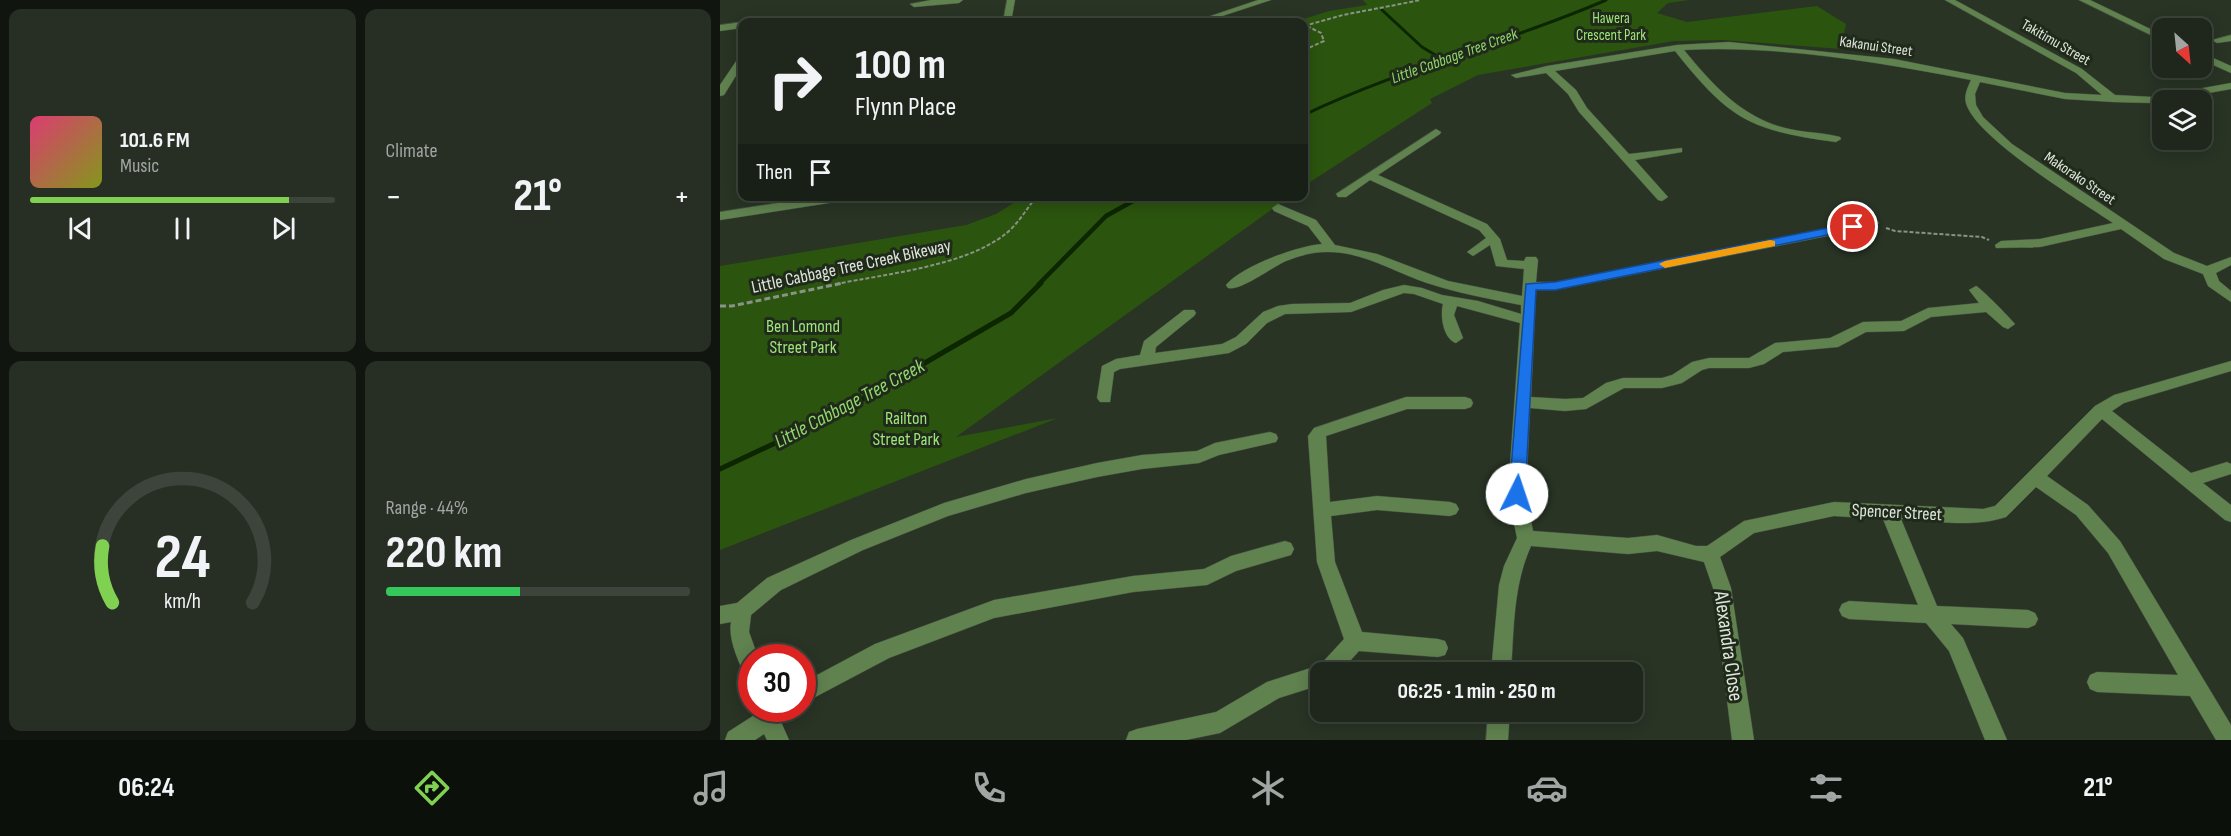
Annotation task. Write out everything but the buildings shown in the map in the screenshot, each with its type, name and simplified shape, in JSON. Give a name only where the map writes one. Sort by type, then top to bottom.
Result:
[{"type":"street","points":[[914,4],[959,0]]},
{"type":"street","points":[[1008,18],[1011,0]]},
{"type":"street","points":[[1210,18],[1268,0]]},
{"type":"street","name":"Takitimu Street","points":[[1949,0],[2079,71],[2113,99]]},
{"type":"street","points":[[2083,0],[2152,33]]},
{"type":"street","points":[[720,28],[738,26]]},
{"type":"street","points":[[2217,40],[2231,38]]},
{"type":"street","name":"Kakanui Street","points":[[1516,75],[1677,48],[1729,45],[1894,62],[2065,96],[2153,100],[2231,86]]},
{"type":"street","points":[[1677,48],[1718,97],[1743,115],[1776,129],[1836,139]]},
{"type":"street","points":[[2212,61],[2231,70]]},
{"type":"street","points":[[720,93],[738,66]]},
{"type":"street","points":[[1547,69],[1572,92],[1583,110],[1662,197]]},
{"type":"street","points":[[720,78],[732,77]]},
{"type":"street","name":"Makorako Street","points":[[1976,79],[1970,94],[1971,105],[1991,132],[2032,164],[2169,256],[2209,272]]},
{"type":"street","points":[[1342,194],[1436,132]]},
{"type":"street","points":[[1627,158],[1678,150]]},
{"type":"street","points":[[1370,177],[1484,227],[1501,251],[1501,263],[1531,263],[1517,494],[1526,538],[1513,566],[1508,585],[1503,662]]},
{"type":"street","points":[[720,216],[816,201]]},
{"type":"street","points":[[1278,208],[1312,223],[1331,248]]},
{"type":"street","points":[[1838,213],[1853,227]]},
{"type":"street","points":[[1233,285],[1284,257],[1311,249],[1331,248],[1350,250],[1431,280],[1529,294],[1555,286],[1874,223]]},
{"type":"street","points":[[2001,244],[2040,243],[2123,225]]},
{"type":"street","points":[[1473,252],[1494,239]]},
{"type":"street","points":[[2231,261],[2214,267],[2209,272],[2213,283],[2231,298]]},
{"type":"street","points":[[1105,398],[1107,370],[1116,364],[1131,360],[1147,361],[1238,345],[1262,320],[1282,310],[1343,309],[1388,292],[1406,289],[1528,321]]},
{"type":"street","points":[[1976,290],[1989,307],[2008,324]]},
{"type":"street","points":[[1451,301],[1447,315],[1456,338]]},
{"type":"street","points":[[1523,402],[1565,405],[1586,403],[1611,387],[1623,383],[1662,383],[1677,379],[1697,366],[1709,363],[1749,363],[1759,360],[1780,347],[1833,343],[1863,327],[1904,326],[1928,313],[1989,307]]},
{"type":"street","points":[[1147,361],[1149,345],[1189,314]]},
{"type":"street","name":"Spencer Street","points":[[1710,554],[1722,548],[1738,532],[1750,526],[1834,509],[1983,516],[2000,512],[2101,410],[2119,399],[2231,366]]},
{"type":"street","points":[[1355,641],[1326,561],[1316,440],[1320,432],[1406,403],[1465,403]]},
{"type":"street","points":[[2101,410],[2231,515]]},
{"type":"street","points":[[720,615],[742,611],[774,584],[857,545],[944,510],[1026,486],[1097,470],[1142,462],[1199,457],[1215,449],[1270,438]]},
{"type":"street","points":[[2190,480],[2227,469]]},
{"type":"street","points":[[2036,478],[2082,510],[2114,547],[2228,740]]},
{"type":"street","points":[[1322,510],[1377,503],[1450,509]]},
{"type":"street","points":[[1889,512],[1931,614],[1956,645],[1996,740]]},
{"type":"street","points":[[1526,538],[1628,546],[1657,543],[1696,555],[1710,554]]},
{"type":"street","points":[[816,686],[882,651],[994,609],[1133,584],[1207,576],[1231,564],[1284,549]]},
{"type":"street","name":"Alexandra Close","points":[[1710,554],[1722,588],[1743,740]]},
{"type":"street","points":[[1849,610],[2028,619]]},
{"type":"street","points":[[742,611],[739,632],[743,644]]},
{"type":"street","points":[[1355,641],[1438,648]]},
{"type":"street","points":[[1336,662],[1355,641]]},
{"type":"street","points":[[1137,740],[1220,722],[1274,689],[1310,678]]},
{"type":"street","points":[[2097,682],[2197,686]]},
{"type":"street","points":[[736,740],[759,722]]},
{"type":"street","points":[[774,722],[777,740]]},
{"type":"street","points":[[1497,740],[1498,722]]},
{"type":"path","points":[[1308,25],[1342,15],[1421,0]]},
{"type":"path","points":[[1308,27],[1321,33],[1324,41],[1308,48]]},
{"type":"path","name":"Little Cabbage Tree Creek Bikeway","points":[[720,306],[732,306],[966,255],[1006,234],[1033,201]]},
{"type":"path","points":[[1874,223],[1895,231],[1982,237],[2001,244]]},
{"type":"green space","name":"Hawera Crescent Park","points":[[1363,0],[1689,0],[1668,3],[1657,13],[1687,22],[1817,6],[1846,24],[1841,49],[1723,40],[1674,41],[1478,75],[1430,99],[1432,103],[1308,183],[1307,18],[1329,11],[1367,5]]},
{"type":"green space","points":[[1017,201],[1283,201],[956,437],[1058,418],[720,550],[720,266],[966,225],[996,214]]},
{"type":"waterway","name":"Little Cabbage Tree Creek","points":[[1308,113],[1379,83],[1531,30],[1606,0]]},
{"type":"waterway","points":[[1382,10],[1422,47],[1442,59]]},
{"type":"waterway","name":"Little Cabbage Tree Creek","points":[[1039,284],[1106,216],[1133,201]]},
{"type":"waterway","name":"Little Cabbage Tree Creek","points":[[720,469],[835,415],[1011,313],[1041,283]]},
{"type":"slow traffic","points":[[1665,264],[1770,243]]},
{"type":"route","points":[[1517,494],[1530,286],[1555,286],[1853,227]]},
{"type":"park label","name":"Ben Lomond Street Park","points":[[803,336]]},
{"type":"park label","name":"Railton Street Park","points":[[906,428]]}]
